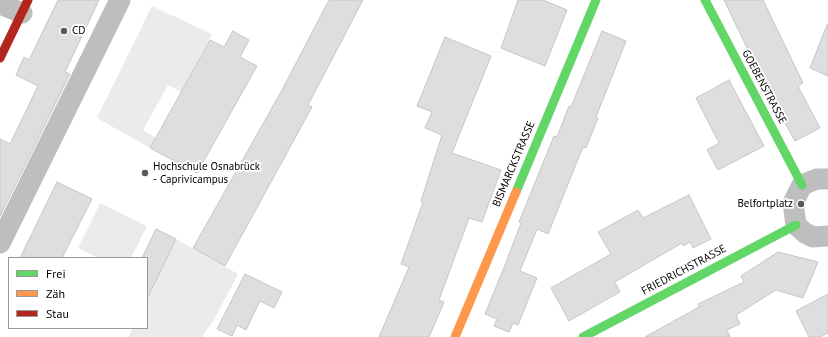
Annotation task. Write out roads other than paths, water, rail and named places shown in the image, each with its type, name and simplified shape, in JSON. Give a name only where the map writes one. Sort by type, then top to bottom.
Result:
[{"type":"street","points":[[0,243],[120,0]]},
{"type":"street","name":"BISMARCKSTRASSE","points":[[455,337],[596,0]]},
{"type":"street","name":"GOEBENSTRASSE","points":[[705,0],[802,185]]},
{"type":"street","points":[[0,4],[25,6],[0,58]]},
{"type":"street","points":[[828,179],[817,179],[802,185],[793,204],[796,225],[804,233],[813,237],[828,236]]},
{"type":"street","name":"FRIEDRICHSTRASSE","points":[[583,337],[796,225]]},
{"type":"place","name":"CD","points":[[64,31]]},
{"type":"place","name":"Hochschule Osnabrück - Caprivicampus","points":[[145,173]]},
{"type":"place","name":"Belfortplatz","points":[[801,204]]}]
